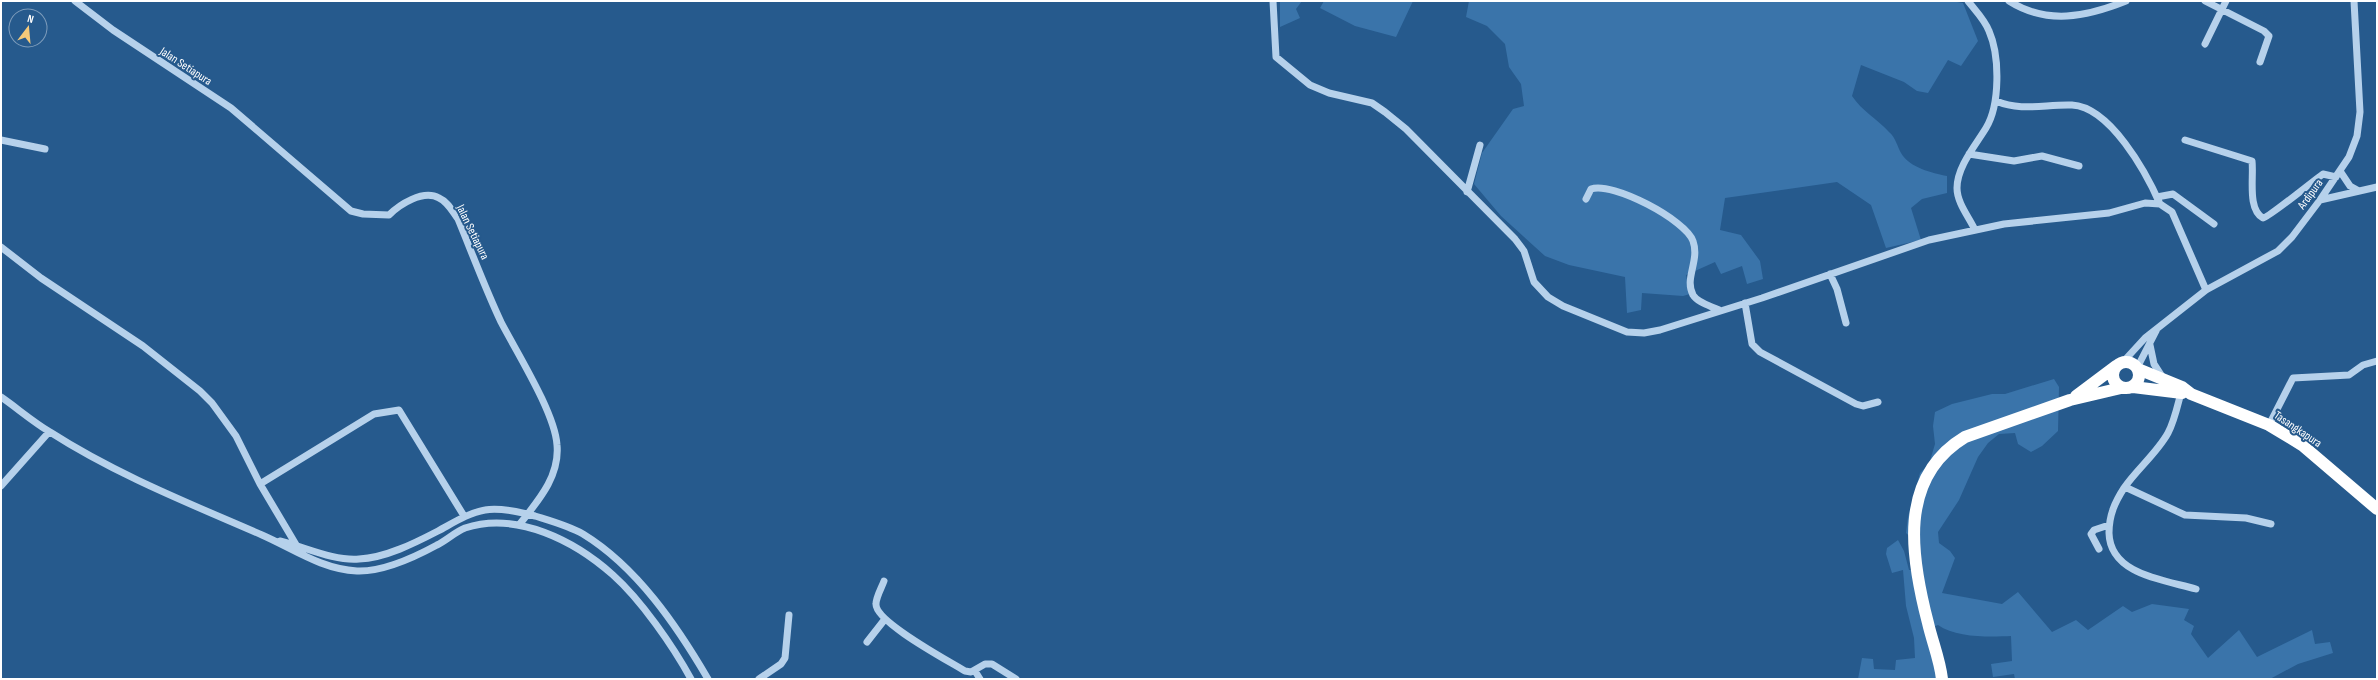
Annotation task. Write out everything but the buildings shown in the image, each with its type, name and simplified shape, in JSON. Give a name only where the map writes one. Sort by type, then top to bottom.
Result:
[{"type":"highway","points":[[1942,679],[1915,566],[1913,531],[1914,516],[1920,492],[1926,478],[1940,456],[1953,444],[1965,437],[2070,400],[2127,387],[2138,381],[2137,368],[2131,363],[2120,364],[2070,400]]},
{"type":"highway","points":[[2120,364],[2113,378],[2127,387]]},
{"type":"highway","name":"Tasangkapura","points":[[2137,368],[2185,391],[2269,425],[2302,445],[2377,509]]},
{"type":"highway","name":"Tasangkapura","points":[[2127,387],[2185,391]]},
{"type":"street","name":"Jalan Setiapura","points":[[76,1],[112,30],[231,108],[351,211],[363,214],[388,215],[400,205],[425,197],[438,197],[448,204],[458,219],[501,321],[553,424],[558,446],[555,465],[549,484],[519,525]]},
{"type":"street","points":[[1273,1],[1276,56],[1281,62],[1310,85],[1329,93],[1372,103],[1385,112],[1406,129],[1524,251],[1539,289],[1563,306],[1615,328],[1634,334],[1660,330],[1745,303],[1929,240],[2004,224],[2109,213],[2145,203],[2160,204],[2172,212],[2179,224],[2206,290]]},
{"type":"street","points":[[1968,1],[1989,29],[1994,44],[1996,101],[1992,118],[1969,154],[1962,168],[1957,188],[1958,196],[1975,230]]},
{"type":"street","points":[[2009,1],[2030,12],[2058,18],[2079,16],[2126,1]]},
{"type":"street","points":[[2205,1],[2264,31],[2269,36],[2260,62]]},
{"type":"street","points":[[2205,44],[2226,1]]},
{"type":"street","name":"Ardipura","points":[[2120,364],[2145,338],[2156,331],[2206,290],[2278,251],[2292,237],[2338,174],[2355,144],[2359,124],[2354,1]]},
{"type":"street","points":[[1996,101],[2029,108],[2076,106],[2095,113],[2122,141],[2137,162],[2160,204]]},
{"type":"street","points":[[1,140],[45,149]]},
{"type":"street","points":[[2185,140],[2252,161],[2254,200],[2256,210],[2263,218],[2272,214],[2289,198],[2323,174],[2338,174],[2350,186],[2359,191]]},
{"type":"street","points":[[1467,192],[1480,145]]},
{"type":"street","points":[[1969,154],[2014,161],[2042,156],[2079,166]]},
{"type":"street","points":[[1586,199],[1591,189],[1598,187],[1607,188],[1637,200],[1687,230],[1693,240],[1696,256],[1690,277],[1694,296],[1719,310]]},
{"type":"street","points":[[2320,200],[2377,187]]},
{"type":"street","points":[[2157,197],[2173,194],[2214,224]]},
{"type":"street","points":[[1,247],[41,278],[143,346],[200,391],[224,417],[236,436],[260,484],[298,545],[300,556]]},
{"type":"street","points":[[1830,274],[1837,288],[1846,323]]},
{"type":"street","points":[[1745,303],[1752,344],[1760,352],[1856,404],[1863,406],[1878,402]]},
{"type":"street","name":"Ardipura","points":[[2137,368],[2156,331]]},
{"type":"street","points":[[2150,345],[2154,364],[2166,381]]},
{"type":"street","points":[[2269,425],[2293,378],[2349,375],[2363,365],[2377,361]]},
{"type":"street","points":[[2185,391],[2168,432],[2125,487],[2112,509],[2109,525],[2112,552],[2130,568],[2148,576],[2196,589]]},
{"type":"street","points":[[1,396],[49,432],[137,480],[272,540],[300,556],[332,567],[358,571],[382,568],[436,546],[464,529],[493,522],[535,528],[590,557],[614,575],[634,597],[692,679]]},
{"type":"street","points":[[260,484],[374,414],[399,410],[464,516]]},
{"type":"street","points":[[1,486],[49,432]]},
{"type":"street","points":[[2125,487],[2185,515],[2246,518],[2271,524]]},
{"type":"street","points":[[272,540],[298,545],[328,555],[359,560],[386,553],[416,542],[464,516],[485,510],[528,514],[581,533],[618,560],[657,603],[684,639],[708,679]]},
{"type":"street","points":[[2099,549],[2090,534],[2094,530],[2109,525]]},
{"type":"street","points":[[884,581],[876,604],[878,612],[892,626],[965,671],[975,671],[985,664],[992,664],[1016,679]]},
{"type":"street","points":[[759,679],[781,664],[785,658],[789,615]]},
{"type":"street","points":[[867,642],[885,619]]},
{"type":"street","points":[[975,671],[980,679]]},
{"type":"shaded area","points":[[1280,1],[1302,1],[1296,9],[1300,18],[1280,27]]},
{"type":"shaded area","points":[[1324,1],[1413,1],[1396,37],[1355,26],[1320,8]]},
{"type":"shaded area","points":[[1469,1],[1951,1],[1963,3],[1978,41],[1961,66],[1948,60],[1928,93],[1917,91],[1904,82],[1861,65],[1852,96],[1860,106],[1891,134],[1905,158],[1922,169],[1947,176],[1947,193],[1922,199],[1911,208],[1921,240],[1886,248],[1871,205],[1837,182],[1725,198],[1720,230],[1741,235],[1760,261],[1763,279],[1747,284],[1742,266],[1721,274],[1715,262],[1686,275],[1690,294],[1683,296],[1642,293],[1641,310],[1627,313],[1625,277],[1569,265],[1545,256],[1501,216],[1474,184],[1482,153],[1513,109],[1524,106],[1521,84],[1509,67],[1505,44],[1487,26],[1466,17]]},
{"type":"shaded area","points":[[2054,379],[2059,387],[2058,431],[2042,446],[2031,452],[2018,444],[2015,433],[1999,434],[1988,443],[1978,457],[1959,500],[1938,532],[1939,543],[1950,551],[1955,558],[1942,593],[2002,604],[2018,592],[2052,632],[2076,620],[2088,630],[2123,606],[2132,612],[2152,604],[2189,609],[2184,620],[2194,626],[2191,634],[2208,658],[2239,630],[2257,657],[2312,630],[2315,644],[2330,642],[2333,653],[2298,664],[2270,679],[2015,679],[2014,674],[1993,677],[1991,664],[2012,661],[2011,636],[1973,636],[1954,632],[1938,625],[1928,629],[1940,679],[1858,679],[1862,658],[1873,659],[1874,669],[1895,670],[1896,660],[1915,658],[1914,638],[1906,606],[1903,570],[1892,573],[1886,554],[1887,548],[1898,540],[1904,551],[1909,570],[1919,570],[1920,546],[1906,533],[1908,517],[1920,473],[1929,464],[1935,444],[1933,426],[1935,412],[1952,404],[1992,394],[2005,394]]}]
